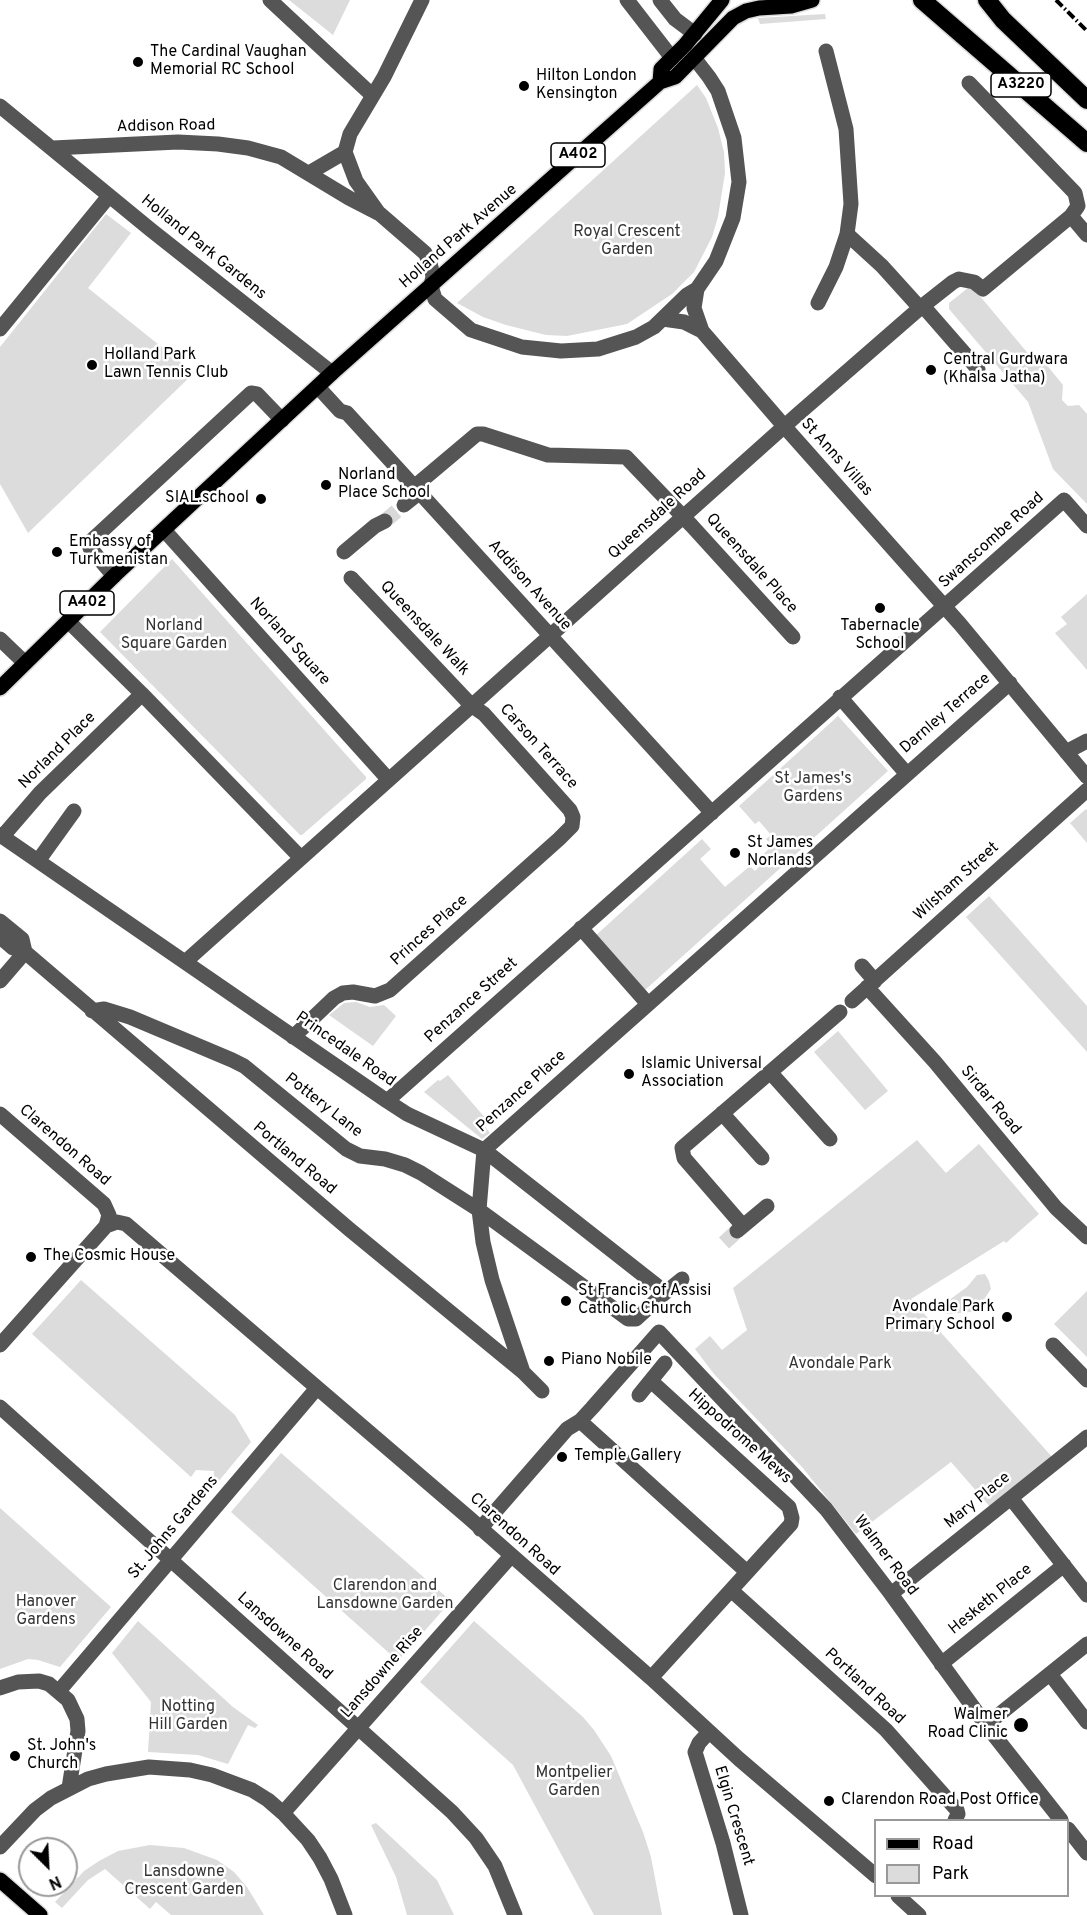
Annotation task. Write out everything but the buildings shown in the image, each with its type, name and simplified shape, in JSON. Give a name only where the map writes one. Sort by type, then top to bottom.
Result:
[{"type":"highway","name":"A3220","points":[[922,0],[1087,143]]},
{"type":"highway","name":"A3220","points":[[987,0],[1003,20],[1087,100]]},
{"type":"main road","name":"Holland Park Avenue","points":[[660,82],[662,69],[695,34],[722,0]]},
{"type":"main road","name":"Holland Park Avenue","points":[[0,688],[114,576],[332,374],[660,82],[675,77],[733,18],[759,8],[791,6],[812,0]]},
{"type":"main road","points":[[0,1880],[40,1915]]},
{"type":"street","points":[[270,0],[372,95]]},
{"type":"street","points":[[380,214],[356,181],[345,152],[350,134],[384,77],[422,0]]},
{"type":"street","points":[[627,0],[672,58]]},
{"type":"street","points":[[660,0],[675,20],[695,34]]},
{"type":"street","points":[[818,303],[836,267],[847,234],[851,189],[848,143],[826,51]]},
{"type":"street","points":[[431,286],[435,299],[471,330],[522,347],[578,351],[618,344],[636,338],[663,319],[705,280],[733,218],[739,182],[734,138],[728,118],[718,92],[695,59]]},
{"type":"street","points":[[969,82],[1075,193],[1078,206],[1071,216],[1087,235]]},
{"type":"street","points":[[0,106],[53,148]]},
{"type":"street","name":"Addison Road","points":[[53,148],[178,142],[248,148],[281,157],[380,214],[425,253],[433,276],[431,286]]},
{"type":"street","name":"Holland Park Gardens","points":[[53,148],[109,196],[332,374]]},
{"type":"street","points":[[309,173],[345,152]]},
{"type":"street","points":[[0,329],[109,196]]},
{"type":"street","name":"Queensdale Road","points":[[388,779],[784,426],[952,282],[959,279],[974,282],[983,289],[1071,216]]},
{"type":"street","points":[[847,234],[922,307],[978,369]]},
{"type":"street","name":"St Anns Villas","points":[[697,289],[694,308],[702,331],[1010,682],[1087,777]]},
{"type":"street","name":"St Anns Villas","points":[[663,319],[684,322],[702,331]]},
{"type":"street","name":"Addison Avenue","points":[[318,387],[340,411],[347,413],[712,813]]},
{"type":"street","points":[[114,576],[90,548],[91,541],[250,393],[257,394],[282,420]]},
{"type":"street","name":"Queensdale Place","points":[[417,490],[472,437],[483,434],[548,455],[626,457],[793,637]]},
{"type":"street","points":[[404,506],[417,490]]},
{"type":"street","name":"Swanscombe Road","points":[[945,607],[1064,500],[1087,526]]},
{"type":"street","points":[[344,552],[375,526],[385,521]]},
{"type":"street","name":"Norland Square","points":[[164,530],[388,779]]},
{"type":"street","name":"Queensdale Walk","points":[[351,578],[471,705]]},
{"type":"street","points":[[840,697],[906,773],[648,1004],[581,928],[840,697],[945,607]]},
{"type":"street","points":[[68,621],[300,857]]},
{"type":"street","points":[[0,639],[25,663]]},
{"type":"street","name":"Darnley Terrace","points":[[906,773],[1010,682]]},
{"type":"street","name":"Norland Place","points":[[1,836],[40,794],[142,694]]},
{"type":"street","name":"Carson Terrace","points":[[471,705],[484,714],[537,772],[570,810],[573,817]]},
{"type":"street","points":[[1066,752],[1087,741]]},
{"type":"street","points":[[185,962],[388,779]]},
{"type":"street","name":"Wilsham Street","points":[[852,1001],[1087,789]]},
{"type":"street","points":[[38,861],[75,811]]},
{"type":"street","name":"Princes Place","points":[[293,1036],[334,998],[343,993],[353,992],[375,996],[390,990],[559,839],[572,826],[573,817]]},
{"type":"street","name":"Princedale Road","points":[[1,836],[387,1101],[407,1114],[484,1150],[656,1285],[660,1290],[660,1298]]},
{"type":"street","name":"Portland Road","points":[[0,921],[22,939],[25,952]]},
{"type":"street","name":"Penzance Street","points":[[387,1101],[581,928]]},
{"type":"street","name":"Portland Road","points":[[0,937],[14,948],[25,952],[348,1229],[523,1372],[542,1391]]},
{"type":"street","points":[[0,981],[25,952]]},
{"type":"street","name":"Sirdar Road","points":[[862,966],[871,984],[1044,1194],[1087,1237]]},
{"type":"street","name":"Penzance Place","points":[[523,1372],[487,1261],[479,1210],[484,1150],[648,1004]]},
{"type":"street","name":"Pottery Lane","points":[[92,1011],[104,1009],[130,1017],[244,1066],[346,1149],[360,1156],[405,1165],[421,1173],[479,1210],[628,1319],[636,1319],[643,1315],[660,1298]]},
{"type":"street","points":[[767,1206],[739,1229],[684,1158],[682,1148],[840,1012]]},
{"type":"street","points":[[770,1072],[830,1139]]},
{"type":"street","points":[[722,1113],[762,1158]]},
{"type":"street","name":"Clarendon Road","points":[[0,1114],[104,1204],[109,1215],[106,1226]]},
{"type":"street","name":"Clarendon Road","points":[[106,1226],[117,1222],[126,1224],[480,1529],[651,1678],[708,1732],[874,1874]]},
{"type":"street","points":[[0,1345],[106,1226]]},
{"type":"street","points":[[660,1298],[682,1279]]},
{"type":"street","name":"Walmer Road","points":[[580,1421],[659,1332],[826,1509],[986,1725],[1059,1819]]},
{"type":"street","points":[[1053,1345],[1087,1380]]},
{"type":"street","points":[[639,1395],[665,1363]]},
{"type":"street","name":"Hippodrome Mews","points":[[651,1381],[789,1507],[792,1513],[791,1524],[747,1572]]},
{"type":"street","name":"St. Johns Gardens","points":[[59,1691],[317,1388]]},
{"type":"street","name":"Lansdowne Road","points":[[0,1407],[452,1812],[476,1838],[495,1866],[515,1915]]},
{"type":"street","points":[[480,1529],[567,1429],[580,1421],[747,1572],[651,1678]]},
{"type":"street","name":"Mary Place","points":[[891,1594],[1087,1437]]},
{"type":"street","points":[[1011,1498],[1087,1595]]},
{"type":"street","name":"Lansdowne Rise","points":[[283,1813],[511,1556]]},
{"type":"street","name":"Hesketh Place","points":[[941,1664],[1064,1565]]},
{"type":"street","name":"Portland Road","points":[[731,1590],[886,1730],[957,1810],[956,1819]]},
{"type":"street","points":[[986,1725],[1087,1644]]},
{"type":"street","points":[[1050,1674],[1087,1722]]},
{"type":"street","points":[[0,1688],[18,1682],[39,1681],[59,1691],[74,1709],[77,1719],[78,1745],[69,1788]]},
{"type":"street","name":"Elgin Crescent","points":[[708,1732],[696,1748],[696,1756],[723,1843],[741,1915]]},
{"type":"street","points":[[0,1847],[35,1810],[51,1798],[88,1779],[148,1767],[190,1770],[212,1775],[252,1790],[283,1813],[320,1857],[345,1915]]},
{"type":"street","points":[[1069,1830],[1087,1853]]},
{"type":"street","points":[[899,1897],[919,1915]]},
{"type":"green space","points":[[289,0],[350,0],[333,35]]},
{"type":"green space","points":[[825,14],[826,19],[760,24],[758,18]]},
{"type":"green space","name":"Royal Crescent Garden","points":[[697,85],[706,98],[718,128],[724,152],[725,173],[718,217],[712,237],[694,272],[672,294],[627,324],[567,336],[546,335],[506,325],[483,317],[457,303]]},
{"type":"green space","name":"Holland Park Lawn Tennis Club","points":[[106,214],[131,233],[88,288],[194,373],[28,533],[0,484],[0,347]]},
{"type":"green space","points":[[968,288],[974,289],[1031,357],[1041,358],[1063,385],[1062,400],[1068,406],[1079,405],[1087,414],[1087,504],[1053,469],[1028,402],[949,309],[949,303]]},
{"type":"green space","name":"Norland Square Garden","points":[[172,559],[366,777],[302,835],[100,632]]},
{"type":"green space","points":[[1087,594],[1087,670],[1055,633],[1067,624],[1061,617]]},
{"type":"green space","name":"St James's Gardens","points":[[838,716],[888,771],[644,991],[594,937],[702,839],[711,849],[700,859],[725,887],[750,866],[755,871],[763,863],[759,858],[772,846],[766,839],[771,835],[759,821],[755,824],[739,806]]},
{"type":"green space","points":[[1087,810],[1087,843],[1070,823]]},
{"type":"green space","points":[[989,896],[1087,1006],[1087,1052],[966,917]]},
{"type":"green space","points":[[356,1002],[370,1007],[384,1005],[396,1016],[373,1046],[329,1015],[344,1003]]},
{"type":"green space","points":[[838,1031],[888,1091],[865,1110],[814,1052]]},
{"type":"green space","points":[[448,1075],[487,1120],[483,1124],[490,1133],[482,1139],[424,1092]]},
{"type":"green space","name":"Avondale Park","points":[[917,1140],[946,1173],[979,1144],[1039,1214],[1006,1243],[1004,1241],[911,1299],[1053,1458],[991,1508],[951,1462],[856,1534],[802,1467],[714,1374],[695,1349],[710,1336],[722,1350],[747,1330],[733,1288]]},
{"type":"green space","points":[[985,1274],[991,1289],[979,1307],[971,1312],[947,1314],[944,1309],[945,1303],[967,1287],[977,1275]]},
{"type":"green space","points":[[81,1280],[235,1415],[251,1442],[213,1488],[214,1471],[196,1470],[191,1477],[32,1334]]},
{"type":"green space","points":[[1087,1291],[1087,1357],[1054,1324]]},
{"type":"green space","name":"Clarendon and Lansdowne Garden","points":[[281,1453],[451,1601],[398,1661],[231,1512]]},
{"type":"green space","name":"Hanover Gardens","points":[[0,1508],[111,1607],[60,1667],[28,1659],[0,1669]]},
{"type":"green space","name":"Notting Hill Garden","points":[[138,1621],[233,1707],[258,1725],[255,1728],[248,1725],[228,1764],[198,1755],[148,1752],[151,1702],[112,1653]]},
{"type":"green space","name":"Montpelier Garden","points":[[474,1621],[583,1717],[611,1756],[643,1832],[651,1857],[662,1915],[594,1915],[513,1765],[420,1682]]},
{"type":"green space","points":[[376,1823],[437,1880],[454,1915],[407,1915],[396,1877],[371,1825]]},
{"type":"green space","name":"Lansdowne Crescent Garden","points":[[150,1845],[184,1848],[217,1860],[234,1872],[247,1887],[264,1915],[171,1915],[156,1902],[150,1909],[105,1869],[88,1880],[78,1891],[78,1877],[84,1871],[118,1851]]},
{"type":"green space","name":"Lansdowne Crescent Garden","points":[[60,1897],[72,1897],[62,1908],[55,1902]]},
{"type":"tunnel","points":[[385,521],[404,505]]},
{"type":"tunnel","points":[[724,1243],[736,1232]]},
{"type":"railway","points":[[1056,0],[1087,31]]},
{"type":"place","name":"The Cardinal Vaughan Memorial RC School","points":[[138,62]]},
{"type":"place","name":"Hilton London Kensington","points":[[524,86]]},
{"type":"place","name":"Holland Park Lawn Tennis Club","points":[[92,365]]},
{"type":"place","name":"Central Gurdwara (Khalsa Jatha)","points":[[931,370]]},
{"type":"place","name":"Norland Place School","points":[[326,485]]},
{"type":"place","name":"SIAL.school","points":[[261,499]]},
{"type":"place","name":"Embassy of Turkmenistan","points":[[57,552]]},
{"type":"place","name":"Tabernacle School","points":[[880,608]]},
{"type":"place","name":"St James Norlands","points":[[735,853]]},
{"type":"place","name":"Islamic Universal Association","points":[[629,1074]]},
{"type":"place","name":"The Cosmic House","points":[[31,1257]]},
{"type":"place","name":"St Francis of Assisi Catholic Church","points":[[566,1301]]},
{"type":"place","name":"Avondale Park Primary School","points":[[1007,1317]]},
{"type":"place","name":"Piano Nobile","points":[[549,1361]]},
{"type":"place","name":"Temple Gallery","points":[[562,1457]]},
{"type":"place","name":"Walmer Road Clinic","points":[[1021,1725]]},
{"type":"place","name":"St. John's Church","points":[[15,1756]]},
{"type":"place","name":"Clarendon Road Post Office","points":[[829,1801]]}]
